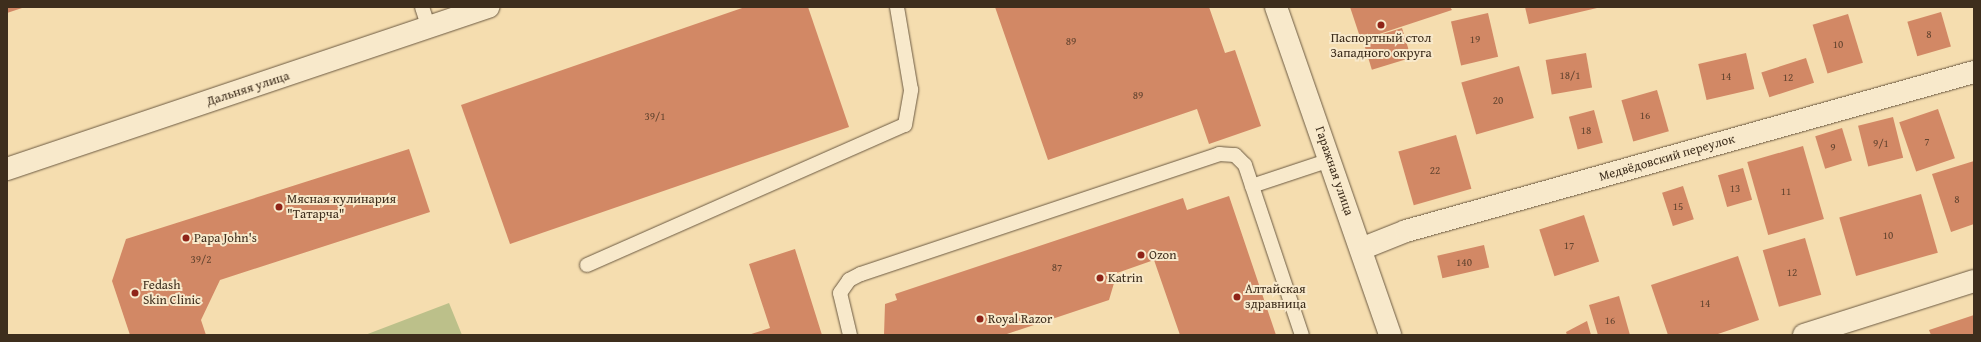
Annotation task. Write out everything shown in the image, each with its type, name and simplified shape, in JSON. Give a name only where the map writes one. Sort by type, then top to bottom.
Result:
[{"type":"street","name":"Дальняя улица","points":[[7,169],[488,7]]},
{"type":"street","name":"Гаражная улица","points":[[1276,7],[1390,335]]},
{"type":"street","name":"Медвёдовский переулок","points":[[1361,248],[1406,231],[1974,72]]},
{"type":"street","points":[[1804,335],[1974,281]]},
{"type":"lane","points":[[422,7],[429,28]]},
{"type":"lane","points":[[587,266],[905,125],[911,90],[898,7]]},
{"type":"lane","points":[[850,335],[840,293],[849,280],[861,274],[1219,154],[1235,155],[1245,165],[1302,335]]},
{"type":"lane","points":[[1252,186],[1330,160]]},
{"type":"green space","points":[[449,303],[462,335],[365,335]]},
{"type":"building","points":[[7,7],[25,7],[7,13]]},
{"type":"building","points":[[745,7],[808,7],[849,127],[510,244],[461,105]]},
{"type":"building","points":[[995,7],[1209,7],[1225,53],[1235,50],[1261,126],[1209,144],[1197,109],[1048,160]]},
{"type":"building","name":"Паспортный стол Западного округа","points":[[1350,7],[1450,7],[1452,10],[1361,40]]},
{"type":"building","points":[[1525,7],[1597,7],[1597,8],[1529,24]]},
{"type":"building","points":[[1941,12],[1951,47],[1917,56],[1907,22]]},
{"type":"building","points":[[1488,13],[1498,57],[1461,65],[1451,22]]},
{"type":"building","points":[[1848,14],[1863,63],[1828,74],[1813,25]]},
{"type":"building","points":[[1402,28],[1411,58],[1372,70],[1363,40]]},
{"type":"building","points":[[1586,53],[1592,87],[1552,95],[1546,60]]},
{"type":"building","points":[[1746,53],[1754,89],[1707,100],[1698,64]]},
{"type":"building","points":[[1806,58],[1814,83],[1769,97],[1761,73]]},
{"type":"building","points":[[1519,66],[1534,118],[1476,134],[1461,83]]},
{"type":"building","points":[[1657,90],[1669,131],[1633,142],[1621,100]]},
{"type":"building","points":[[1938,109],[1955,158],[1916,172],[1899,122]]},
{"type":"building","points":[[1594,110],[1603,143],[1578,150],[1569,117]]},
{"type":"building","points":[[1893,117],[1903,158],[1868,166],[1858,126]]},
{"type":"building","points":[[1842,128],[1852,161],[1825,169],[1815,136]]},
{"type":"building","points":[[1456,135],[1471,189],[1414,205],[1398,152]]},
{"type":"building","points":[[1803,146],[1824,219],[1768,235],[1747,162]]},
{"type":"building","points":[[409,149],[430,212],[220,280],[201,320],[206,335],[130,335],[112,281],[126,239]]},
{"type":"building","points":[[1974,161],[1974,224],[1951,232],[1932,174]]},
{"type":"building","points":[[1743,168],[1752,200],[1727,207],[1718,175]]},
{"type":"building","points":[[1683,186],[1694,219],[1673,226],[1662,193]]},
{"type":"building","points":[[1921,194],[1938,253],[1856,276],[1839,217]]},
{"type":"building","points":[[1229,196],[1276,335],[1180,335],[1154,260],[1117,273],[1109,300],[1004,335],[884,335],[885,304],[897,300],[895,294],[1183,198],[1187,210]]},
{"type":"building","points":[[1584,215],[1599,262],[1554,276],[1539,230]]},
{"type":"building","points":[[1805,238],[1821,295],[1779,307],[1763,250]]},
{"type":"building","points":[[1484,245],[1489,267],[1442,278],[1437,256]]},
{"type":"building","points":[[795,249],[822,335],[748,335],[770,328],[749,264]]},
{"type":"building","points":[[1738,256],[1759,320],[1715,335],[1668,335],[1651,285]]},
{"type":"building","points":[[1619,296],[1630,335],[1598,335],[1589,305]]},
{"type":"building","points":[[1974,315],[1974,335],[1931,335],[1929,330]]},
{"type":"building","points":[[1587,321],[1591,335],[1567,335],[1566,332]]},
{"type":"place","name":"Паспортный стол Западного округа","points":[[1381,25]]},
{"type":"place","name":"Мясная кулинария \"Татарча\"","points":[[279,207]]},
{"type":"place","name":"Papa John's","points":[[186,238]]},
{"type":"place","name":"Ozon","points":[[1141,255]]},
{"type":"place","name":"Katrin","points":[[1100,278]]},
{"type":"place","name":"Fedash Skin Clinic","points":[[135,293]]},
{"type":"place","name":"Алтайская здравница","points":[[1237,297]]},
{"type":"place","name":"Royal Razor","points":[[980,319]]}]
